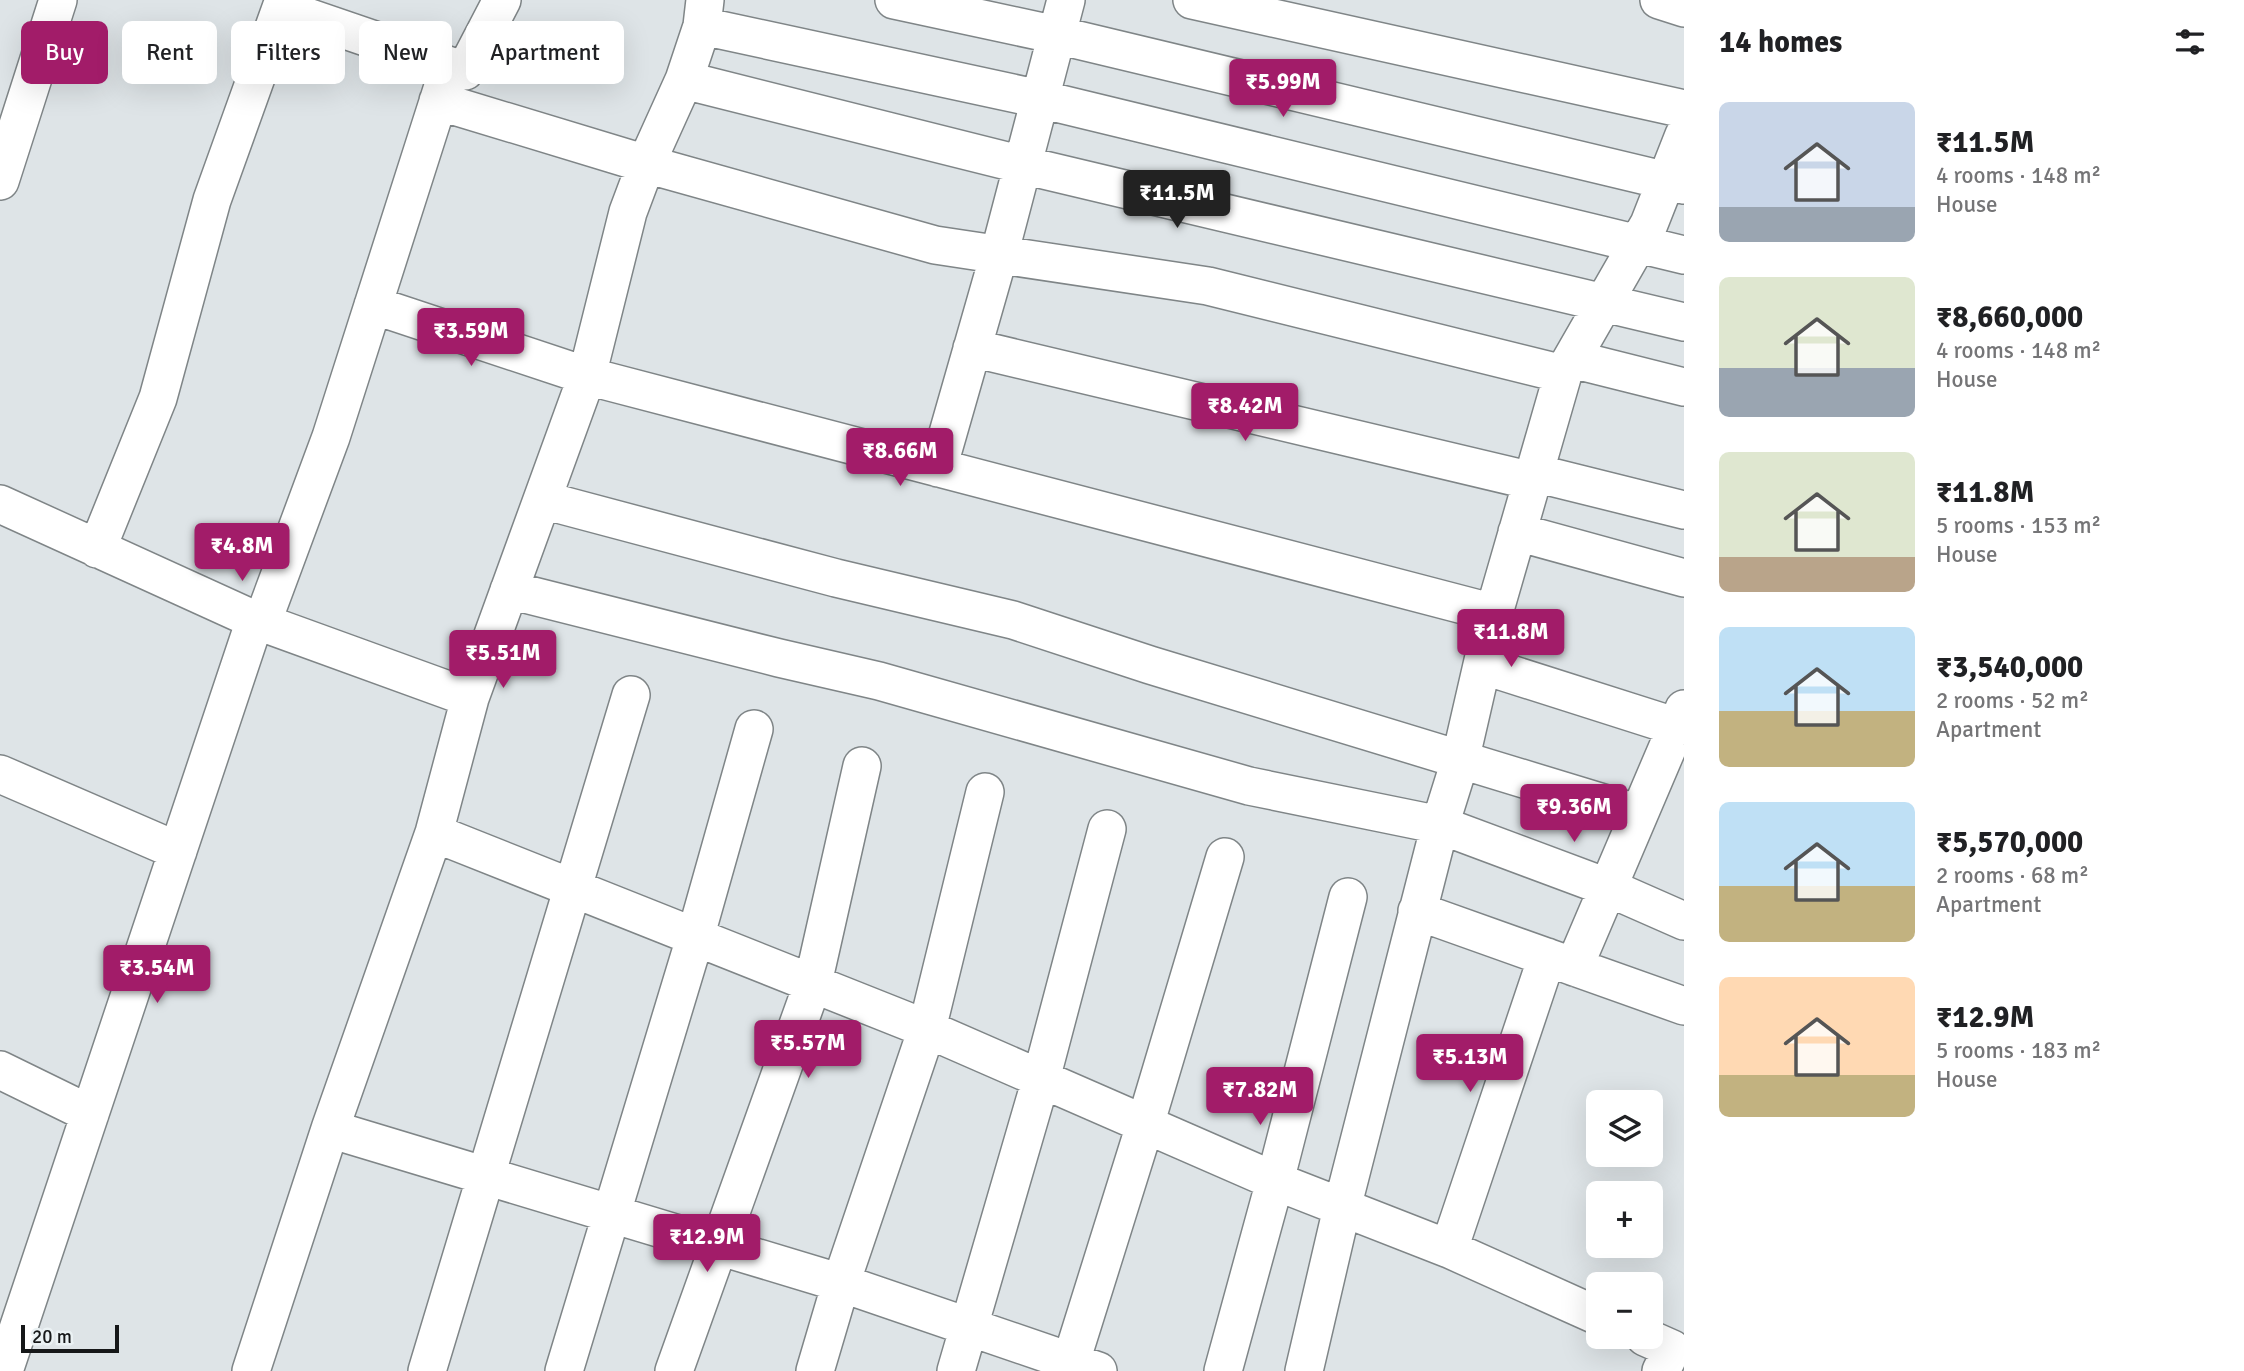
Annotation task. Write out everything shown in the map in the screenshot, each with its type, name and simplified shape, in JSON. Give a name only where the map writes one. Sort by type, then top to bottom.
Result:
[{"type":"street","points":[[0,181],[58,0]]},
{"type":"street","points":[[452,67],[465,71],[502,0]]},
{"type":"street","points":[[894,0],[1057,35],[1676,183]]},
{"type":"street","points":[[938,468],[999,255],[1066,0]]},
{"type":"street","points":[[1192,0],[1684,109]]},
{"type":"street","points":[[1659,0],[1684,8]]},
{"type":"street","points":[[97,549],[158,398],[212,200],[281,8],[359,35]]},
{"type":"street","points":[[251,1371],[330,1129],[434,834],[470,698],[587,376],[628,212],[646,164],[684,80],[704,13],[1040,99],[1684,255]]},
{"type":"street","points":[[684,80],[1684,322]]},
{"type":"street","points":[[4,1371],[13,1298],[90,1114],[258,622],[331,437],[443,84]]},
{"type":"street","points":[[438,101],[646,164],[934,246],[1208,286],[1567,367],[1684,387]]},
{"type":"street","points":[[1304,1371],[1417,911],[1460,761],[1494,613],[1567,367],[1676,183],[1684,135]]},
{"type":"street","points":[[373,305],[587,376],[1494,613]]},
{"type":"street","points":[[972,348],[1684,510]]},
{"type":"street","points":[[543,500],[836,578],[1013,620],[1150,665],[1639,814]]},
{"type":"street","points":[[0,504],[258,622],[470,698]]},
{"type":"street","points":[[1517,533],[1684,578]]},
{"type":"street","points":[[509,590],[879,681],[1250,786],[1440,825],[1609,888],[1684,921]]},
{"type":"street","points":[[1448,1250],[1561,962],[1609,888],[1680,718],[1482,665]]},
{"type":"street","points":[[427,1371],[631,695]]},
{"type":"street","points":[[564,1371],[695,938],[754,729]]},
{"type":"street","points":[[674,1371],[813,983],[862,765]]},
{"type":"street","points":[[0,774],[178,851]]},
{"type":"street","points":[[815,1371],[841,1283],[927,1029],[985,792]]},
{"type":"street","points":[[956,1371],[1041,1079],[1107,829]]},
{"type":"street","points":[[434,834],[927,1029],[1275,1181],[1448,1250],[1586,1311]]},
{"type":"street","points":[[330,1129],[841,1283],[1079,1368],[1145,1125],[1226,857]]},
{"type":"street","points":[[1223,1371],[1348,897]]},
{"type":"street","points":[[1417,911],[1684,1006]]},
{"type":"street","points":[[0,1070],[90,1114]]}]
